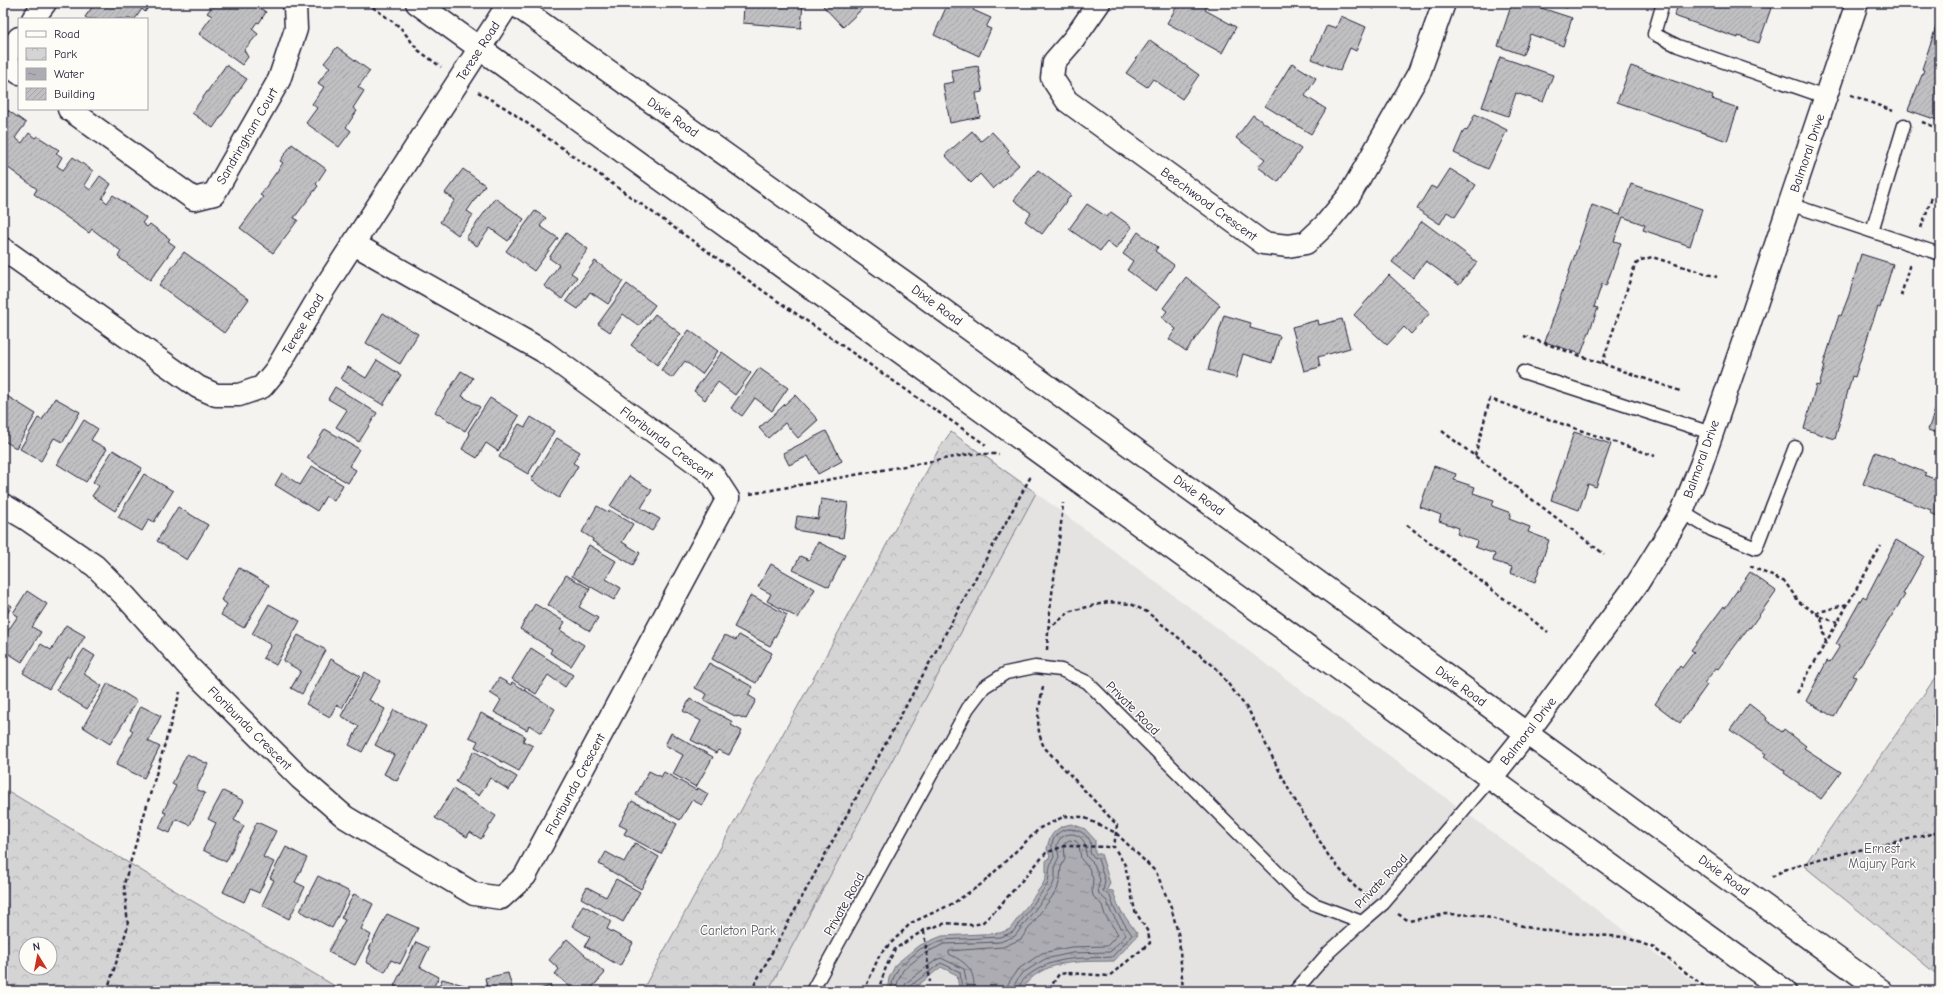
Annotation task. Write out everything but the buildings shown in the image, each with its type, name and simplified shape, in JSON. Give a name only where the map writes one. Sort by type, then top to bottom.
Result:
[{"type":"street","points":[[34,18],[45,3]]},
{"type":"street","name":"Sandringham Court","points":[[70,110],[194,199],[214,194],[279,80],[296,29],[295,6],[293,3]]},
{"type":"street","points":[[417,3],[1785,991]]},
{"type":"street","name":"Terese Road","points":[[3,249],[198,387],[216,395],[239,395],[262,387],[276,370],[322,292],[509,3]]},
{"type":"street","name":"Dixie Road","points":[[513,3],[907,284],[1882,991]]},
{"type":"street","name":"Beechwood Crescent","points":[[1099,3],[1074,39],[1054,62],[1052,78],[1067,101],[1263,243],[1288,246],[1306,243],[1325,225],[1349,196],[1419,73],[1444,3]]},
{"type":"street","name":"Balmoral Drive","points":[[1491,778],[1527,734],[1637,584],[1682,512],[1701,465],[1748,328],[1856,3]]},
{"type":"street","points":[[18,39],[3,60],[18,72]]},
{"type":"street","name":"Floribunda Crescent","points":[[3,505],[25,518],[95,566],[188,666],[300,778],[345,818],[474,894],[501,898],[525,876],[728,498],[713,475],[543,351],[354,244]]},
{"type":"lane","name":"Balmoral Drive","points":[[1663,3],[1654,34],[1678,46],[1827,92]]},
{"type":"lane","points":[[1872,231],[1904,125]]},
{"type":"lane","points":[[1789,204],[1940,254]]},
{"type":"lane","points":[[1523,372],[1711,433]]},
{"type":"lane","points":[[1682,512],[1712,530],[1756,548],[1795,447]]},
{"type":"lane","name":"Private Road","points":[[812,991],[968,708],[984,687],[1006,673],[1035,667],[1061,670],[1087,682],[1299,894],[1314,904],[1362,922],[1383,904],[1491,778]]},
{"type":"lane","points":[[1295,991],[1329,952],[1362,922]]},
{"type":"path","points":[[367,3],[400,27],[418,50],[459,80],[507,109],[770,295],[1004,457]]},
{"type":"path","points":[[1827,92],[1898,114]]},
{"type":"path","points":[[1919,122],[1940,129]]},
{"type":"path","points":[[1602,364],[1635,265],[1641,260],[1652,257],[1717,277]]},
{"type":"path","points":[[1524,336],[1680,391]]},
{"type":"path","points":[[1475,456],[1490,399],[1655,456]]},
{"type":"path","points":[[1442,432],[1604,554]]},
{"type":"path","points":[[728,498],[971,454],[998,454]]},
{"type":"path","points":[[751,991],[1031,476],[1026,472]]},
{"type":"path","points":[[1407,525],[1548,632]]},
{"type":"path","points":[[1797,693],[1881,546]]},
{"type":"path","points":[[1749,566],[1785,582],[1799,602],[1821,618],[1837,622]]},
{"type":"path","points":[[1048,629],[1071,611],[1108,602],[1131,604],[1146,612],[1216,668],[1250,711],[1290,792],[1330,858],[1357,889],[1409,921],[1446,914],[1478,915],[1531,928],[1557,932],[1625,937],[1654,948],[1710,991]]},
{"type":"path","points":[[1815,614],[1848,603]]},
{"type":"path","points":[[1821,618],[1826,643]]},
{"type":"path","points":[[107,991],[128,926],[124,884],[188,666]]},
{"type":"path","points":[[864,991],[880,954],[911,923],[952,904],[983,883],[1040,828],[1065,816],[1083,817],[1116,833],[1156,872],[1171,907],[1178,937],[1183,991]]},
{"type":"path","points":[[1772,877],[1788,868],[1819,859],[1940,832]]},
{"type":"path","points":[[878,991],[886,967],[895,949],[924,930],[946,923],[973,925],[982,923],[996,910],[1046,853],[1064,846],[1114,847],[1125,865],[1135,911],[1148,932],[1150,943],[1109,976],[1069,972],[1059,974],[1048,991]]},
{"type":"path","points":[[924,930],[930,982]]},
{"type":"shaded area","points":[[1036,493],[1706,991],[764,991]]},
{"type":"green space","name":"Carleton Park","points":[[951,432],[1036,493],[768,991],[642,991],[940,447]]},
{"type":"green space","name":"Ernest Majury Park","points":[[1940,671],[1940,977],[1804,866]]},
{"type":"green space","points":[[3,788],[343,991],[3,991]]},
{"type":"water","points":[[1072,824],[1085,829],[1095,840],[1095,854],[1101,854],[1110,883],[1107,890],[1113,891],[1119,908],[1138,935],[1114,961],[1075,962],[1050,967],[1029,980],[1021,991],[958,991],[957,975],[941,967],[911,991],[887,991],[889,978],[896,964],[918,946],[942,936],[1000,933],[1010,929],[1043,884],[1046,877],[1046,861],[1050,856],[1047,849],[1052,835],[1058,829]]}]
